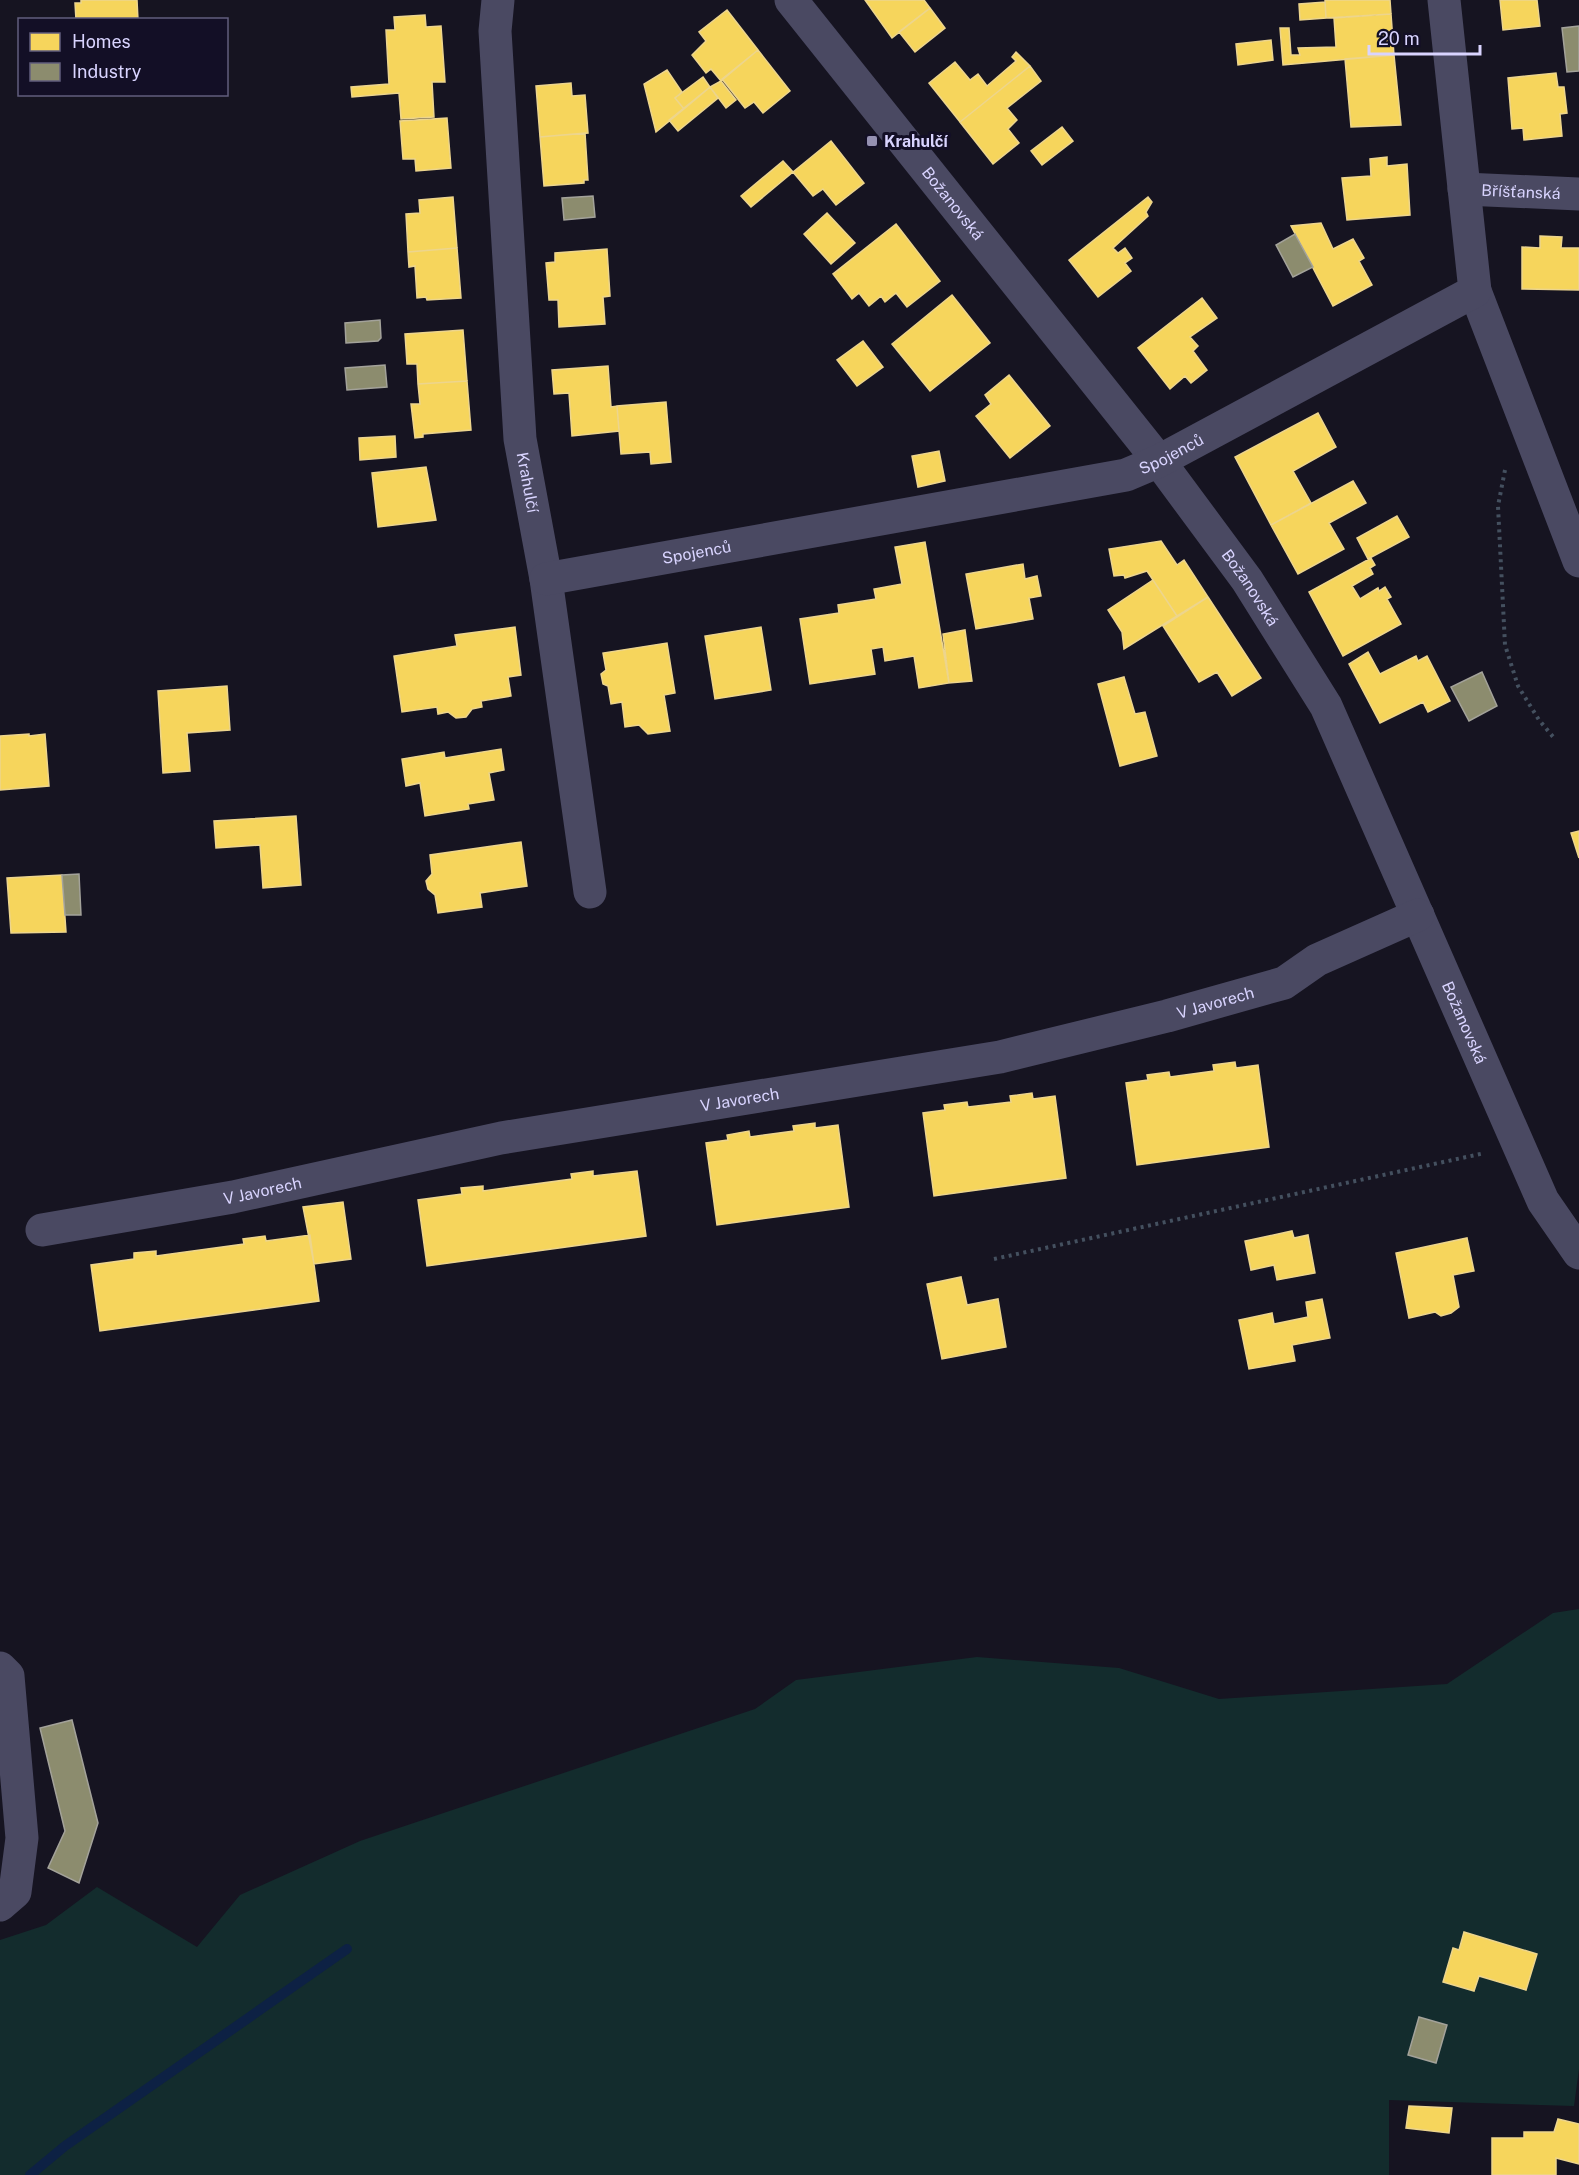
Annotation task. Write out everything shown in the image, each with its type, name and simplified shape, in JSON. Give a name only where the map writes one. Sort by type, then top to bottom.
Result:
[{"type":"street","name":"Krahulčí","points":[[498,0],[495,31],[520,439],[546,579],[590,892]]},
{"type":"street","name":"Božanovská","points":[[790,0],[1159,461],[1247,580],[1326,706],[1543,1201],[1579,1253]]},
{"type":"street","points":[[1444,0],[1475,291],[1579,561]]},
{"type":"street","name":"Bříšťanská","points":[[1464,189],[1579,194]]},
{"type":"street","name":"Spojenců","points":[[546,579],[1126,476],[1159,461],[1475,291]]},
{"type":"street","name":"V Javorech","points":[[42,1230],[233,1197],[501,1138],[1000,1057],[1167,1016],[1284,983],[1317,960],[1418,915]]},
{"type":"street","points":[[0,1668],[8,1676],[22,1838],[15,1892],[0,1905]]},
{"type":"path","points":[[1524,422],[1507,458],[1498,506],[1504,645],[1518,686],[1539,720],[1554,738]]},
{"type":"path","points":[[994,1258],[1430,1166],[1518,1145]]},
{"type":"green space","points":[[1579,1609],[1579,2069],[1574,2106],[1389,2100],[1389,2175],[0,2175],[0,1940],[46,1925],[97,1887],[197,1947],[240,1895],[360,1841],[755,1709],[796,1680],[977,1657],[1119,1668],[1219,1699],[1447,1684],[1553,1613]]},
{"type":"building: Homes","points":[[81,0],[137,0],[138,18],[76,18],[75,3],[81,3]]},
{"type":"building: Homes","points":[[865,0],[924,0],[930,8],[892,38]]},
{"type":"building: Homes","points":[[1325,0],[1390,0],[1391,14],[1326,18]]},
{"type":"building: Homes","points":[[1500,0],[1537,0],[1540,26],[1503,30]]},
{"type":"building: Homes","points":[[1325,2],[1326,18],[1300,20],[1299,4]]},
{"type":"building: Homes","points":[[930,8],[945,28],[915,52],[899,32]]},
{"type":"building: Homes","points":[[727,10],[758,50],[721,81],[711,69],[706,73],[692,55],[706,41],[699,32]]},
{"type":"building: Homes","points":[[1391,14],[1394,55],[1283,65],[1280,28],[1289,28],[1291,55],[1300,55],[1298,48],[1336,47],[1334,18]]},
{"type":"building: Homes","points":[[425,15],[426,27],[441,26],[445,82],[432,82],[434,117],[401,119],[399,93],[352,97],[351,87],[389,84],[386,30],[395,30],[394,17]]},
{"type":"building: Homes","points":[[1271,40],[1273,60],[1238,65],[1236,44]]},
{"type":"building: Homes","points":[[758,50],[790,91],[763,113],[754,102],[745,108],[722,79]]},
{"type":"building: Homes","points":[[1016,52],[1030,66],[960,122],[929,83],[955,62],[970,80],[978,74],[987,86],[1016,61],[1012,57]]},
{"type":"building: Homes","points":[[1394,55],[1401,125],[1351,127],[1345,59]]},
{"type":"building: Homes","points":[[1030,66],[1041,81],[1007,108],[1017,120],[1008,129],[1019,143],[993,164],[960,122]]},
{"type":"building: Homes","points":[[667,70],[682,92],[675,98],[684,109],[656,132],[644,84]]},
{"type":"building: Homes","points":[[1556,73],[1558,87],[1564,87],[1567,113],[1560,114],[1562,136],[1524,140],[1523,128],[1512,129],[1508,78]]},
{"type":"building: Homes","points":[[703,77],[710,87],[684,109],[675,98]]},
{"type":"building: Homes","points":[[721,81],[736,100],[726,108],[710,87]]},
{"type":"building: Homes","points":[[571,83],[572,96],[585,95],[588,133],[540,137],[536,86]]},
{"type":"building: Homes","points":[[710,87],[718,98],[678,131],[669,120]]},
{"type":"building: Homes","points":[[447,118],[451,168],[416,171],[415,159],[403,159],[400,121]]},
{"type":"building: Homes","points":[[1062,127],[1073,141],[1042,165],[1031,151]]},
{"type":"building: Homes","points":[[585,133],[588,180],[584,180],[584,183],[544,186],[540,137]]},
{"type":"building: Homes","points":[[831,141],[864,183],[836,205],[823,189],[813,196],[793,172]]},
{"type":"building: Homes","points":[[1387,157],[1387,166],[1407,164],[1410,215],[1347,220],[1342,178],[1371,176],[1370,159]]},
{"type":"building: Homes","points":[[783,161],[793,172],[751,207],[741,196]]},
{"type":"building: Homes","points":[[453,197],[457,248],[408,252],[406,214],[420,213],[419,200]]},
{"type":"building: Homes","points":[[1148,197],[1152,202],[1146,212],[1148,216],[1113,248],[1118,253],[1125,248],[1132,258],[1125,263],[1131,271],[1098,297],[1069,260]]},
{"type":"building: Homes","points":[[827,213],[855,243],[831,264],[804,234]]},
{"type":"building: Homes","points":[[1321,223],[1333,249],[1353,239],[1364,258],[1359,261],[1372,285],[1333,306],[1291,226]]},
{"type":"building: Homes","points":[[896,224],[940,281],[907,307],[896,293],[885,302],[881,296],[869,306],[859,293],[852,299],[833,274]]},
{"type":"building: Homes","points":[[1540,236],[1562,237],[1561,248],[1579,248],[1579,290],[1522,289],[1522,247],[1540,248]]},
{"type":"building: Homes","points":[[457,248],[461,298],[427,300],[426,297],[417,298],[415,266],[409,267],[408,252]]},
{"type":"building: Homes","points":[[607,249],[610,296],[603,297],[605,324],[559,327],[558,300],[549,300],[546,263],[555,262],[555,253]]},
{"type":"building: Homes","points":[[952,295],[990,343],[930,391],[892,344]]},
{"type":"building: Homes","points":[[1202,298],[1217,318],[1190,337],[1198,346],[1193,351],[1207,370],[1191,383],[1185,376],[1170,389],[1138,348]]},
{"type":"building: Homes","points":[[463,330],[467,381],[418,384],[417,364],[407,364],[405,334]]},
{"type":"building: Homes","points":[[863,341],[883,367],[857,386],[837,360]]},
{"type":"building: Homes","points":[[608,366],[611,407],[617,406],[619,431],[572,436],[569,393],[554,394],[552,370]]},
{"type":"building: Homes","points":[[1009,375],[1050,426],[1010,458],[976,416],[991,404],[985,395]]},
{"type":"building: Homes","points":[[467,381],[471,430],[423,434],[423,437],[415,438],[411,404],[420,404],[418,384]]},
{"type":"building: Homes","points":[[666,402],[671,462],[651,464],[650,452],[621,454],[617,406]]},
{"type":"building: Homes","points":[[1318,413],[1336,447],[1293,471],[1311,503],[1271,525],[1235,457]]},
{"type":"building: Homes","points":[[395,436],[396,457],[360,460],[359,438]]},
{"type":"building: Homes","points":[[939,451],[945,481],[918,487],[912,456]]},
{"type":"building: Homes","points":[[426,467],[436,520],[378,527],[372,473]]},
{"type":"building: Homes","points":[[1353,481],[1366,503],[1329,523],[1344,549],[1298,574],[1271,525]]},
{"type":"building: Homes","points":[[1397,516],[1409,537],[1368,559],[1357,538]]},
{"type":"building: Homes","points":[[1161,541],[1177,565],[1184,560],[1208,597],[1177,616],[1147,571],[1125,578],[1124,575],[1114,576],[1109,549]]},
{"type":"building: Homes","points":[[925,542],[949,683],[919,688],[914,656],[885,661],[883,647],[871,649],[875,674],[810,684],[800,619],[839,613],[838,605],[876,599],[874,589],[902,584],[895,547]]},
{"type":"building: Homes","points":[[1371,558],[1375,565],[1370,568],[1373,574],[1352,586],[1360,599],[1378,588],[1379,591],[1385,587],[1391,597],[1387,599],[1401,624],[1343,656],[1309,592]]},
{"type":"building: Homes","points":[[1023,564],[1025,579],[1037,576],[1041,596],[1029,598],[1033,619],[976,629],[966,574]]},
{"type":"building: Homes","points":[[1153,580],[1177,616],[1124,649],[1122,632],[1108,610]]},
{"type":"building: Homes","points":[[1208,597],[1261,678],[1232,696],[1217,672],[1199,682],[1163,626]]},
{"type":"building: Homes","points":[[515,627],[521,675],[508,677],[511,696],[481,701],[482,707],[472,709],[466,717],[456,718],[448,712],[438,714],[437,707],[402,712],[394,656],[457,646],[455,635]]},
{"type":"building: Homes","points":[[761,627],[771,690],[715,699],[705,636]]},
{"type":"building: Homes","points":[[965,630],[972,681],[949,683],[943,634]]},
{"type":"building: Homes","points":[[667,643],[675,693],[664,695],[670,731],[648,734],[639,725],[625,727],[622,702],[611,704],[608,686],[603,684],[601,674],[606,670],[603,653]]},
{"type":"building: Homes","points":[[1368,652],[1380,674],[1416,656],[1418,661],[1427,656],[1450,701],[1428,712],[1423,702],[1380,723],[1349,664]]},
{"type":"building: Homes","points":[[1124,677],[1135,714],[1145,712],[1157,756],[1120,766],[1098,684]]},
{"type":"building: Homes","points":[[227,686],[230,730],[187,733],[190,771],[163,773],[158,691]]},
{"type":"building: Homes","points":[[29,734],[29,736],[45,734],[49,786],[0,790],[0,736]]},
{"type":"building: Homes","points":[[501,749],[504,770],[489,773],[494,800],[468,804],[469,809],[425,816],[420,783],[406,786],[402,759],[444,752],[445,758]]},
{"type":"building: Homes","points":[[296,816],[301,885],[263,888],[260,845],[216,848],[214,821]]},
{"type":"building: Homes","points":[[1579,831],[1579,858],[1571,833]]},
{"type":"building: Homes","points":[[521,842],[527,886],[480,893],[482,907],[438,913],[435,895],[428,889],[426,881],[432,874],[430,855]]},
{"type":"building: Homes","points":[[62,875],[66,932],[11,933],[7,878]]},
{"type":"building: Homes","points":[[1235,1062],[1236,1068],[1258,1065],[1269,1147],[1137,1165],[1126,1083],[1148,1080],[1147,1075],[1169,1072],[1170,1077],[1214,1071],[1213,1065]]},
{"type":"building: Homes","points":[[1032,1093],[1033,1099],[1055,1096],[1066,1178],[934,1196],[923,1113],[945,1110],[944,1105],[967,1102],[968,1107],[1011,1102],[1010,1096]]},
{"type":"building: Homes","points":[[815,1123],[815,1128],[838,1125],[849,1207],[717,1225],[706,1143],[728,1140],[727,1135],[749,1131],[750,1137],[794,1131],[793,1126]]},
{"type":"building: Homes","points":[[593,1171],[593,1176],[637,1171],[646,1236],[427,1266],[418,1200],[462,1194],[461,1188],[483,1186],[483,1191],[572,1179],[571,1174]]},
{"type":"building: Homes","points":[[343,1202],[351,1259],[314,1264],[303,1207]]},
{"type":"building: Homes","points":[[1292,1231],[1294,1238],[1308,1235],[1315,1273],[1277,1280],[1274,1265],[1251,1270],[1245,1241]]},
{"type":"building: Homes","points":[[310,1235],[319,1301],[100,1331],[91,1265],[134,1259],[134,1253],[156,1251],[156,1256],[244,1244],[243,1239],[265,1236],[266,1241]]},
{"type":"building: Homes","points":[[1467,1238],[1474,1271],[1453,1275],[1459,1307],[1441,1316],[1435,1312],[1409,1318],[1396,1253]]},
{"type":"building: Homes","points":[[961,1277],[967,1305],[998,1299],[1006,1347],[942,1359],[927,1284]]},
{"type":"building: Homes","points":[[1322,1299],[1330,1338],[1292,1345],[1295,1361],[1249,1369],[1239,1320],[1272,1313],[1274,1324],[1308,1317],[1306,1302]]},
{"type":"building: Homes","points":[[1464,1932],[1537,1954],[1526,1990],[1479,1976],[1474,1991],[1443,1982],[1453,1948],[1459,1950]]},
{"type":"building: Homes","points":[[1409,2106],[1452,2108],[1449,2133],[1406,2128]]},
{"type":"building: Homes","points":[[1558,2119],[1579,2124],[1579,2164],[1556,2158],[1556,2175],[1492,2175],[1492,2138],[1524,2138],[1524,2132],[1554,2132]]},
{"type":"building: Industry","points":[[1579,26],[1579,71],[1567,72],[1562,28]]},
{"type":"building: Industry","points":[[593,196],[595,217],[564,220],[562,198]]},
{"type":"building: Industry","points":[[1295,234],[1313,267],[1293,277],[1276,245]]},
{"type":"building: Industry","points":[[380,320],[381,338],[378,341],[346,343],[345,323]]},
{"type":"building: Industry","points":[[385,365],[387,387],[347,390],[345,368]]},
{"type":"building: Industry","points":[[1482,672],[1497,706],[1469,721],[1451,687]]},
{"type":"building: Industry","points":[[79,874],[81,915],[65,915],[62,875]]},
{"type":"building: Industry","points":[[72,1720],[98,1823],[79,1883],[48,1868],[65,1831],[40,1728]]},
{"type":"building: Industry","points":[[1419,2017],[1447,2025],[1436,2063],[1408,2055]]},
{"type":"waterway","points":[[30,2175],[65,2146],[347,1949]]},
{"type":"place","name":"Krahulčí","points":[[872,141]]}]
